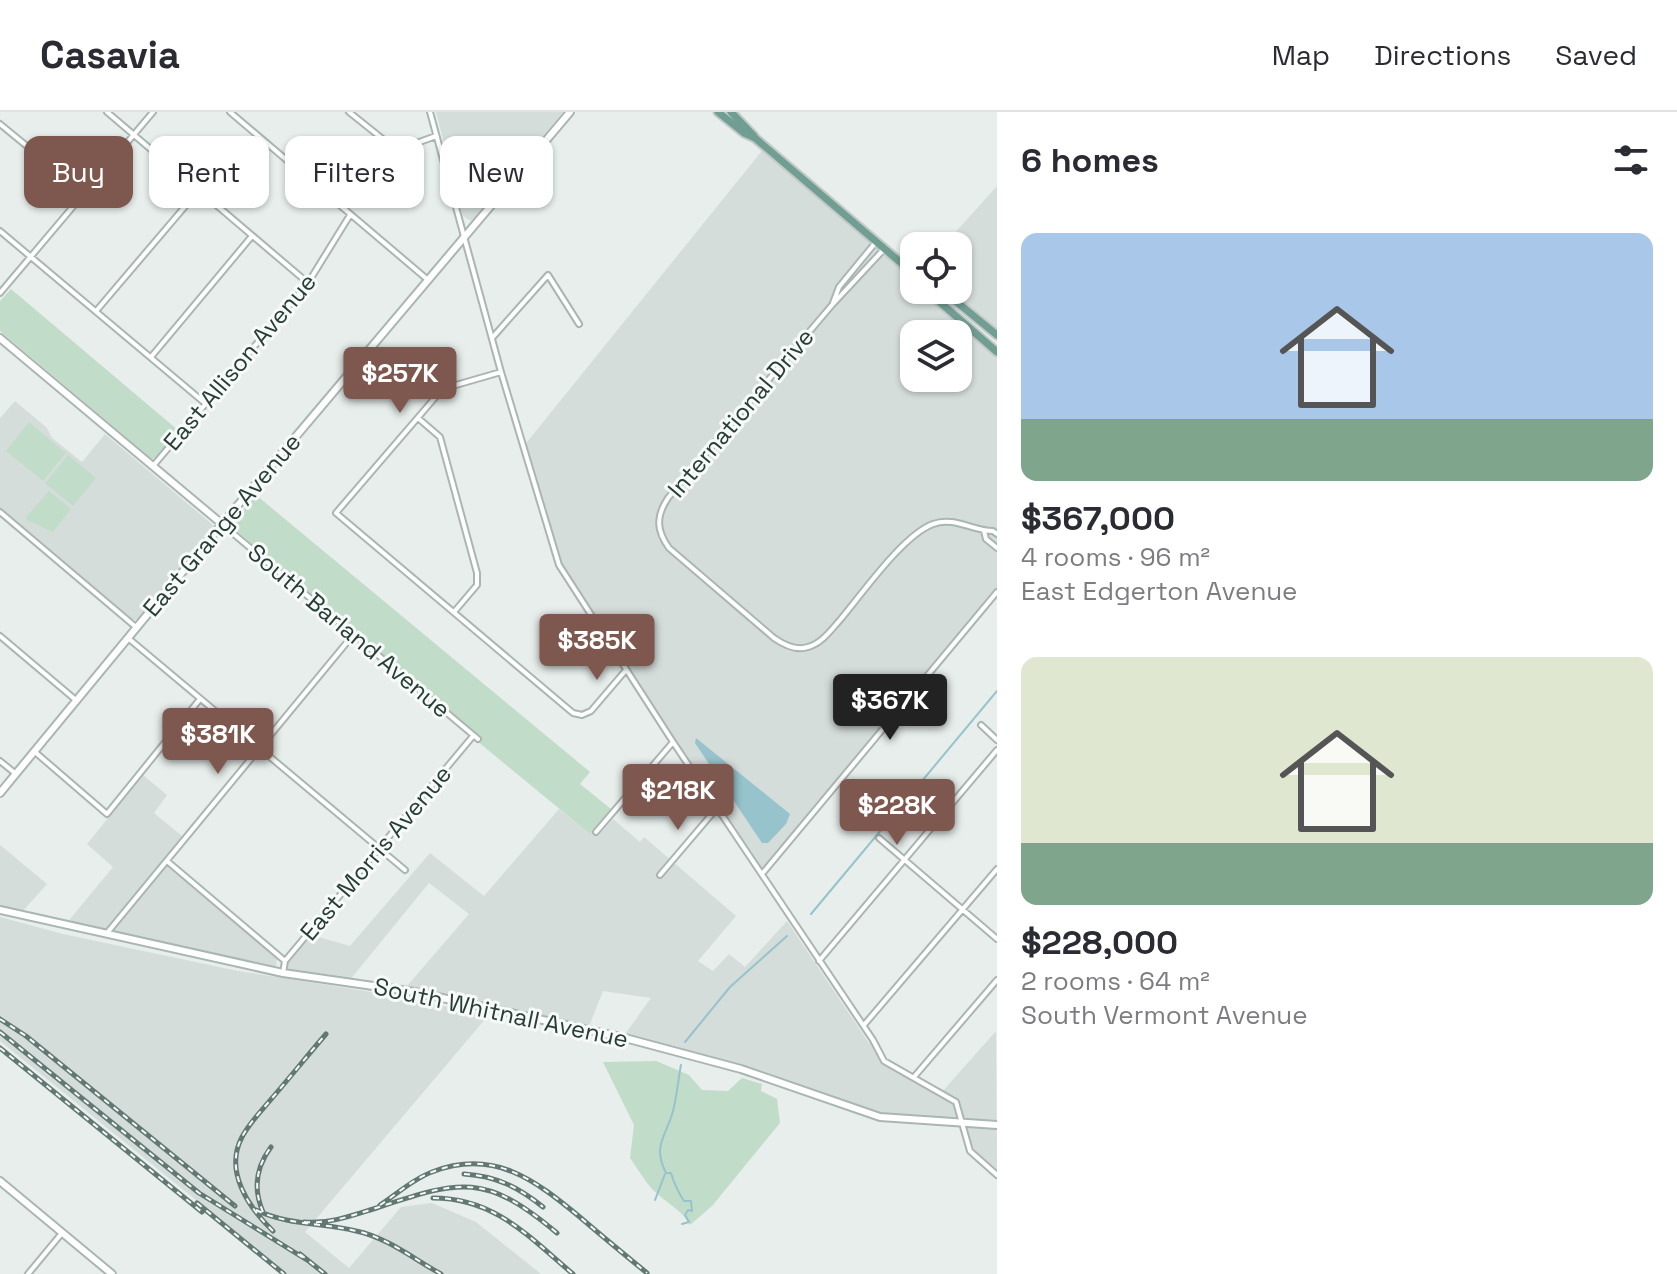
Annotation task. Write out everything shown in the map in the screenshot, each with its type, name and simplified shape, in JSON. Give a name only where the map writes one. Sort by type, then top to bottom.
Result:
[{"type":"main road","points":[[718,112],[755,138],[900,262]]},
{"type":"main road","points":[[731,112],[755,138]]},
{"type":"main road","points":[[942,304],[997,352]]},
{"type":"main road","points":[[959,304],[997,335]]},
{"type":"street","points":[[107,112],[149,148]]},
{"type":"street","points":[[134,135],[153,112]]},
{"type":"street","points":[[230,112],[428,280]]},
{"type":"street","points":[[349,112],[394,148],[400,149],[436,136]]},
{"type":"street","points":[[430,112],[463,239],[559,565],[673,742],[864,1025],[884,1061],[956,1102],[970,1151],[997,1175]]},
{"type":"street","name":"East Grange Avenue","points":[[0,793],[222,524],[570,112]]},
{"type":"street","points":[[0,124],[24,144]]},
{"type":"street","points":[[0,293],[71,208]]},
{"type":"street","points":[[96,311],[184,208]]},
{"type":"street","points":[[220,208],[308,283]]},
{"type":"street","name":"East Allison Avenue","points":[[153,466],[308,283],[350,215]]},
{"type":"street","points":[[0,231],[206,404]]},
{"type":"street","points":[[151,357],[252,236]]},
{"type":"street","name":"International Drive","points":[[832,305],[839,287],[877,242]]},
{"type":"street","name":"International Drive","points":[[885,248],[832,305],[668,498],[658,519],[660,532],[665,542],[774,638],[792,648],[805,649],[825,637],[920,530],[941,521],[968,524],[997,534]]},
{"type":"street","points":[[493,337],[548,275],[579,324]]},
{"type":"street","name":"South Barland Avenue","points":[[0,338],[476,738]]},
{"type":"street","points":[[501,372],[449,387],[439,393],[336,513],[573,713],[582,715],[591,711],[626,670]]},
{"type":"street","points":[[417,417],[440,437],[477,573],[477,585],[454,612]]},
{"type":"street","points":[[0,512],[137,628]]},
{"type":"street","points":[[984,531],[986,539],[997,548]]},
{"type":"street","points":[[762,874],[997,592]]},
{"type":"street","points":[[105,935],[353,635]]},
{"type":"street","points":[[0,636],[77,701]]},
{"type":"street","points":[[128,638],[405,870]]},
{"type":"street","points":[[35,752],[107,814],[200,699]]},
{"type":"street","points":[[981,725],[997,740]]},
{"type":"street","name":"East Morris Avenue","points":[[283,973],[285,961],[476,738]]},
{"type":"street","points":[[596,832],[673,742]]},
{"type":"street","points":[[819,961],[997,750]]},
{"type":"street","points":[[0,761],[16,774]]},
{"type":"street","points":[[660,875],[717,808]]},
{"type":"street","points":[[879,838],[997,939]]},
{"type":"street","points":[[167,861],[285,961]]},
{"type":"street","points":[[864,1025],[997,869]]},
{"type":"street","name":"South Whitnall Avenue","points":[[0,910],[283,973],[415,992],[625,1038],[741,1069],[880,1117],[997,1125]]},
{"type":"street","points":[[914,1077],[997,980]]},
{"type":"street","points":[[0,1181],[112,1274]]},
{"type":"street","points":[[28,1274],[62,1233]]},
{"type":"shaded area","points":[[436,112],[563,112],[543,136],[442,136]]},
{"type":"shaded area","points":[[765,147],[900,267],[900,304],[942,304],[960,320],[900,320],[900,392],[972,392],[972,330],[997,352],[997,592],[762,874],[559,565],[523,447]]},
{"type":"shaded area","points":[[997,186],[997,331],[965,304],[972,304],[972,232],[956,232]]},
{"type":"shaded area","points":[[461,208],[482,208],[471,221],[463,216]]},
{"type":"shaded area","points":[[15,401],[47,428],[52,438],[82,462],[105,434],[213,525],[211,532],[138,619],[133,620],[0,508],[0,418]]},
{"type":"shaded area","points":[[143,775],[167,795],[154,813],[182,836],[162,862],[277,958],[276,966],[195,953],[66,924],[113,867],[87,844]]},
{"type":"shaded area","points":[[559,809],[590,834],[593,830],[599,835],[613,819],[640,842],[644,837],[736,916],[698,961],[713,971],[729,954],[745,967],[787,921],[869,1043],[873,1040],[885,1061],[942,1092],[996,1031],[997,1171],[976,1154],[963,1124],[880,1117],[765,1073],[625,1034],[651,998],[603,991],[589,1026],[407,986],[469,914],[429,883],[349,981],[283,973],[285,961],[308,934],[350,946],[430,853],[484,896]]},
{"type":"shaded area","points":[[0,845],[47,884],[21,913],[0,908]]},
{"type":"shaded area","points":[[0,917],[63,934],[238,971],[391,995],[487,1017],[305,1232],[349,1268],[401,1207],[432,1203],[476,1222],[541,1274],[287,1274],[0,1041]]},
{"type":"green space","points":[[11,289],[179,431],[157,457],[152,459],[0,331],[0,301]]},
{"type":"green space","points":[[29,422],[66,453],[43,481],[6,451]]},
{"type":"green space","points":[[68,455],[96,478],[73,506],[45,483]]},
{"type":"green space","points":[[49,491],[71,509],[53,532],[26,517]]},
{"type":"green space","points":[[256,495],[590,772],[580,784],[611,809],[590,834],[477,741],[480,736],[233,528],[231,524]]},
{"type":"green space","points":[[656,1061],[689,1075],[702,1090],[728,1091],[742,1078],[762,1084],[761,1091],[777,1099],[780,1123],[712,1206],[690,1225],[678,1210],[653,1190],[630,1158],[634,1125],[603,1062]]},
{"type":"water","points":[[696,738],[790,814],[786,824],[768,843],[762,843],[695,743]]},
{"type":"waterway","points":[[811,914],[997,691]]},
{"type":"waterway","points":[[685,1042],[730,987],[787,936]]},
{"type":"waterway","points":[[681,1065],[660,1155],[666,1173],[671,1173],[684,1201],[691,1201],[692,1211],[688,1210],[685,1215],[689,1222],[682,1224]]},
{"type":"waterway","points":[[655,1200],[665,1174]]},
{"type":"railway","points":[[0,1019],[26,1036],[235,1206]]},
{"type":"railway","points":[[0,1032],[199,1193],[307,1260]]},
{"type":"railway","points":[[273,1231],[255,1211],[241,1188],[237,1175],[237,1150],[253,1121],[326,1034]]},
{"type":"railway","points":[[0,1048],[202,1212]]},
{"type":"railway","points":[[263,1212],[258,1195],[258,1178],[262,1162],[271,1147]]},
{"type":"railway","points":[[380,1205],[432,1172],[454,1166],[494,1166],[530,1180],[547,1191],[647,1273]]},
{"type":"railway","points":[[464,1174],[506,1184],[543,1207]]},
{"type":"railway","points":[[304,1222],[354,1215],[426,1192],[469,1187],[488,1190],[509,1199],[557,1233]]},
{"type":"railway","points":[[433,1198],[455,1200],[493,1212],[526,1234],[573,1274]]},
{"type":"railway","points":[[197,1203],[284,1274]]},
{"type":"railway","points":[[256,1210],[280,1218],[367,1234],[389,1243],[441,1274]]},
{"type":"railway","points":[[300,1254],[325,1274]]}]
